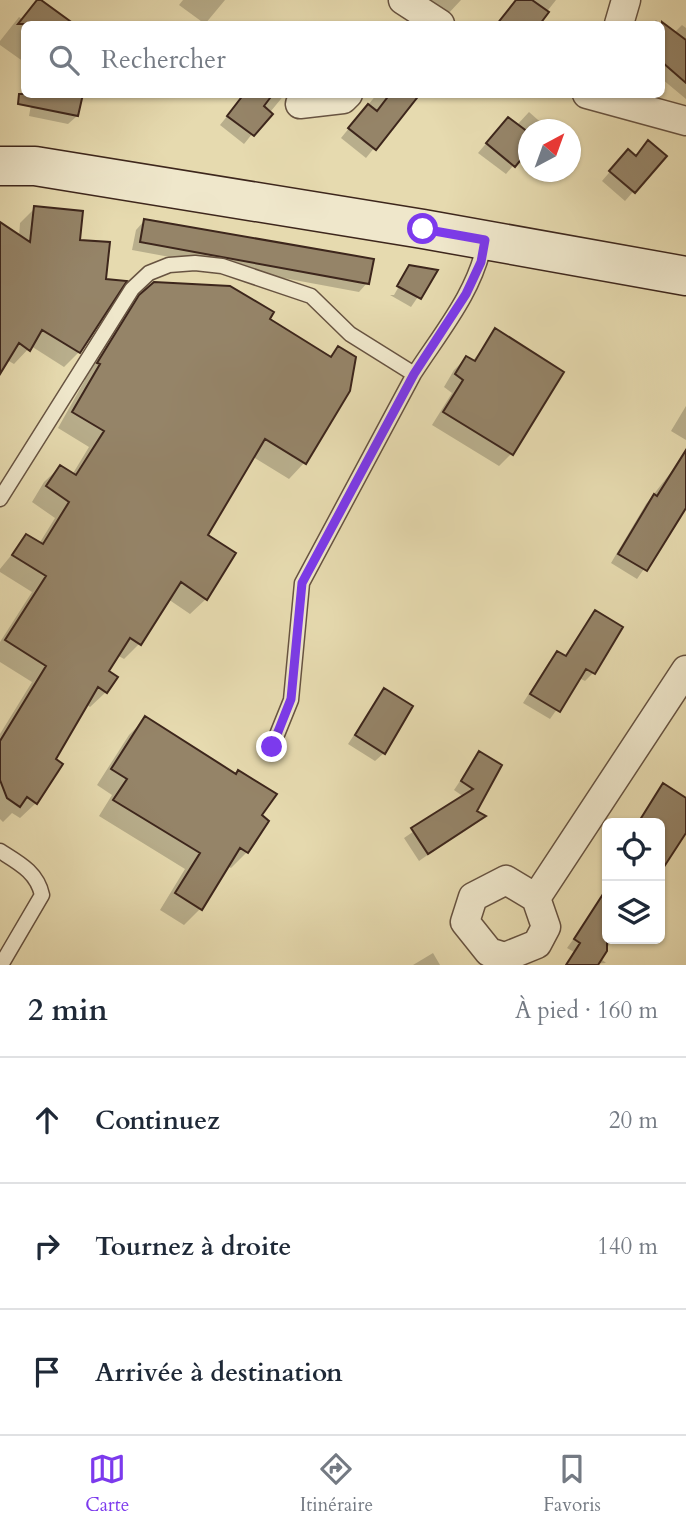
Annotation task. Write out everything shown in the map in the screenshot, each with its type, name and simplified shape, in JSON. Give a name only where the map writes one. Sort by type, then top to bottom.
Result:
[{"type":"main road","points":[[0,152],[17,166],[485,240],[686,276]]},
{"type":"street","points":[[620,21],[626,0]]},
{"type":"street","points":[[403,10],[432,21]]},
{"type":"street","points":[[300,104],[344,98]]},
{"type":"street","points":[[602,98],[686,121]]},
{"type":"street","points":[[536,898],[686,670]]},
{"type":"lane","points":[[272,747],[291,699],[302,583],[414,374],[466,294],[481,262],[485,240]]},
{"type":"lane","points":[[0,499],[132,289],[149,273],[169,265],[222,265],[311,296],[350,334],[414,374]]},
{"type":"lane","points":[[0,851],[28,868],[40,883],[42,895],[1,965]]},
{"type":"building","points":[[37,0],[41,0],[70,21],[21,21],[21,24],[18,24]]},
{"type":"building","points":[[516,0],[532,0],[549,12],[542,21],[499,21]]},
{"type":"building","points":[[665,24],[686,40],[686,83],[665,65]]},
{"type":"building","points":[[19,94],[21,98],[82,98],[78,116],[18,104]]},
{"type":"building","points":[[241,98],[270,98],[264,106],[273,114],[254,136],[227,116]]},
{"type":"building","points":[[387,98],[417,98],[376,150],[348,128],[368,104],[377,111]]},
{"type":"building","points":[[508,117],[518,124],[518,163],[515,167],[486,143]]},
{"type":"building","points":[[648,140],[667,156],[635,193],[609,171],[628,149],[636,156]]},
{"type":"building","points":[[34,206],[83,211],[80,240],[110,242],[106,279],[127,281],[80,353],[42,330],[30,351],[19,343],[0,374],[0,222],[30,242]]},
{"type":"building","points":[[144,219],[374,259],[369,284],[140,242]]},
{"type":"building","points":[[409,265],[438,270],[421,299],[397,286]]},
{"type":"building","points":[[154,282],[230,286],[274,312],[270,319],[331,357],[338,346],[356,357],[350,391],[306,464],[265,439],[208,535],[236,553],[207,600],[181,582],[141,645],[130,638],[109,671],[118,677],[107,693],[98,687],[56,759],[63,764],[37,804],[27,797],[20,807],[7,798],[0,780],[0,741],[46,666],[5,640],[46,576],[12,555],[26,534],[43,544],[69,502],[46,486],[60,465],[76,475],[104,431],[72,412],[100,364],[97,363],[139,295]]},
{"type":"building","points":[[495,328],[564,372],[513,455],[443,412],[463,380],[455,374],[466,356],[475,361]]},
{"type":"building","points":[[686,450],[686,508],[647,571],[618,554],[654,494],[657,496]]},
{"type":"building","points":[[595,610],[623,627],[595,674],[586,669],[560,712],[530,694],[557,651],[566,656]]},
{"type":"building","points":[[384,688],[413,706],[385,754],[355,735]]},
{"type":"building","points":[[145,716],[236,774],[238,770],[277,794],[262,815],[269,821],[248,853],[240,848],[202,910],[175,893],[200,853],[113,800],[127,779],[111,769]]},
{"type":"building","points":[[479,751],[502,765],[477,811],[486,816],[428,854],[411,828],[473,789],[461,781]]},
{"type":"building","points":[[663,783],[686,798],[686,833],[665,865],[665,818],[641,818]]},
{"type":"building","points":[[602,896],[602,944],[607,944],[607,951],[598,965],[566,965],[580,943],[574,939]]},
{"type":"route","points":[[272,747],[291,699],[302,583],[414,374],[466,294],[481,262],[485,240],[423,229]]}]
